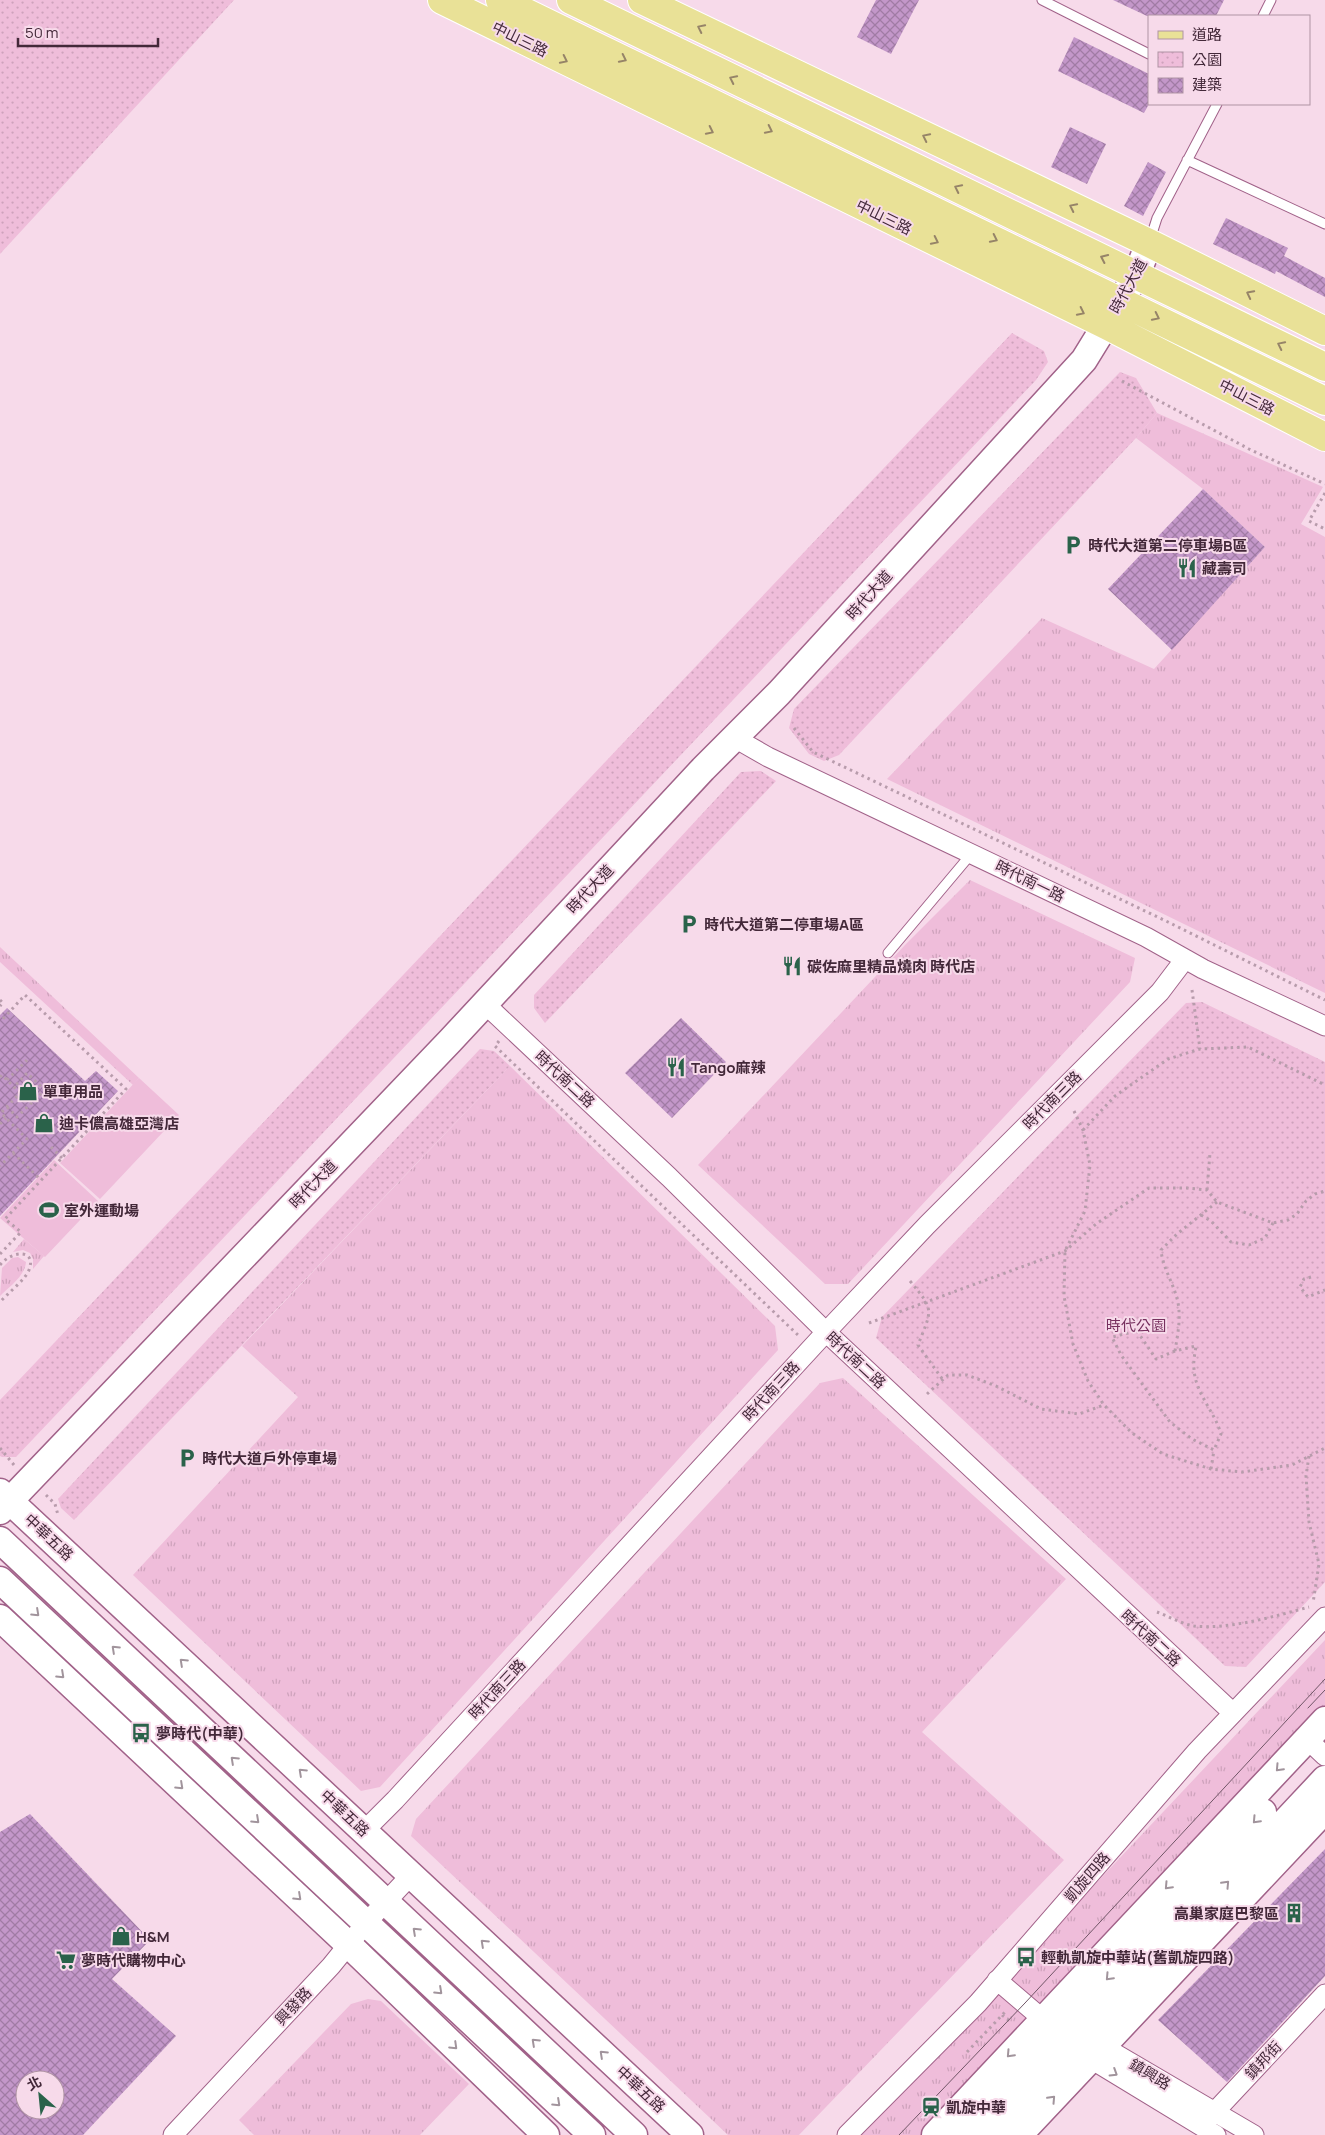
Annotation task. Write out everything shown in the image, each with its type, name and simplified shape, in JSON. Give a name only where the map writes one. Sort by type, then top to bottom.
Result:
[{"type":"main road","name":"中山三路","points":[[442,0],[1106,325],[1325,437]]},
{"type":"main road","name":"中山三路","points":[[500,0],[1122,300],[1325,401]]},
{"type":"main road","points":[[571,0],[1325,367]]},
{"type":"main road","points":[[642,0],[1149,243],[1325,331]]},
{"type":"street","name":"時代大道","points":[[3,1501],[484,1003],[733,737],[779,693],[1084,360],[1137,274],[1149,243]]},
{"type":"street","name":"時代南一路","points":[[733,737],[768,757],[1146,937],[1203,969],[1325,1026]]},
{"type":"street","name":"時代南三路","points":[[364,1830],[395,1800],[826,1332],[934,1218],[1160,992],[1185,959]]},
{"type":"street","name":"時代南二路","points":[[484,1003],[670,1177],[826,1332],[1233,1713]]},
{"type":"street","name":"中華五路","points":[[3,1501],[364,1830],[690,2135]]},
{"type":"street","points":[[0,1540],[634,2135]]},
{"type":"street","points":[[0,1580],[592,2135]]},
{"type":"street","name":"凱旋四路","points":[[847,2135],[963,2019],[1196,1751],[1325,1617]]},
{"type":"street","points":[[0,1618],[349,1945],[546,2135]]},
{"type":"street","points":[[991,2135],[1319,1748],[1325,1720]]},
{"type":"street","points":[[935,2135],[1073,2038],[1325,1778]]},
{"type":"street","points":[[961,2135],[1073,2038],[1325,1810]]},
{"type":"street","name":"興發路","points":[[173,2135],[349,1945],[366,1923],[411,1875]]},
{"type":"street","name":"鎮興路","points":[[997,1980],[1073,2038],[1209,2130]]},
{"type":"street","name":"鎮邦街","points":[[1209,2130],[1215,2112],[1325,1994]]},
{"type":"street","points":[[1019,2135],[1073,2038]]},
{"type":"street","name":"鎮興路","points":[[1073,2038],[1215,2112],[1254,2135]]},
{"type":"lane","points":[[1042,0],[1148,53]]},
{"type":"lane","points":[[1263,15],[1271,0]]},
{"type":"lane","points":[[1149,243],[1157,218],[1216,105]]},
{"type":"lane","points":[[1187,160],[1325,224]]},
{"type":"lane","points":[[888,953],[972,853]]},
{"type":"path","points":[[1122,381],[1248,449],[1325,484]]},
{"type":"path","points":[[1325,494],[1309,521],[1325,529]]},
{"type":"path","points":[[794,728],[813,752],[1168,922],[1325,1000]]},
{"type":"path","points":[[1192,990],[1200,1049]]},
{"type":"path","points":[[0,1021],[25,996],[126,1089],[5,1219]]},
{"type":"path","points":[[0,1000],[3,1003],[0,1006]]},
{"type":"path","points":[[495,1046],[799,1336]]},
{"type":"path","points":[[1083,1130],[1115,1096],[1168,1059],[1200,1049],[1248,1048],[1325,1085]]},
{"type":"path","points":[[7,1080],[27,1060]]},
{"type":"path","points":[[7,1107],[17,1117],[45,1090],[26,1074],[14,1086]]},
{"type":"path","points":[[1,1076],[20,1093],[25,1093],[33,1102]]},
{"type":"path","points":[[0,1166],[27,1139],[1,1113],[20,1093]]},
{"type":"path","points":[[1074,1111],[1083,1130],[1090,1164],[1086,1212],[1065,1251],[1064,1296],[1074,1344],[1088,1381],[1104,1405],[1132,1433],[1163,1454],[1211,1469],[1242,1472],[1292,1465],[1325,1448]]},
{"type":"path","points":[[0,1124],[6,1118]]},
{"type":"path","points":[[51,1147],[62,1158]]},
{"type":"path","points":[[13,1153],[41,1180]]},
{"type":"path","points":[[1210,1153],[1207,1190],[1217,1202],[1273,1223],[1288,1220],[1297,1214],[1306,1200],[1315,1194],[1325,1191]]},
{"type":"path","points":[[869,1323],[1065,1251],[1096,1224],[1149,1188],[1207,1190]]},
{"type":"path","points":[[1175,1351],[1179,1311],[1174,1289],[1163,1264],[1162,1250],[1177,1234],[1217,1202]]},
{"type":"path","points":[[1201,1216],[1211,1221],[1231,1242],[1249,1245],[1265,1238],[1273,1223]]},
{"type":"path","points":[[0,1219],[5,1219],[21,1232],[0,1254]]},
{"type":"path","points":[[0,1265],[12,1255],[23,1253],[28,1257],[30,1265],[29,1272],[0,1302]]},
{"type":"path","points":[[1311,1277],[1304,1279],[1300,1287],[1308,1297],[1325,1290]]},
{"type":"path","points":[[910,1281],[927,1302],[931,1313],[918,1345],[943,1380]]},
{"type":"path","points":[[1211,1469],[1214,1450],[1221,1434],[1217,1420],[1200,1392],[1194,1371],[1196,1346],[1175,1351],[1156,1359],[1137,1331],[1112,1336],[1121,1355],[1170,1422],[1192,1438],[1214,1450]]},
{"type":"path","points":[[927,1394],[948,1375],[967,1375],[996,1386],[1041,1409],[1079,1414],[1104,1405]]},
{"type":"path","points":[[1157,1612],[1193,1626],[1229,1624],[1273,1617],[1312,1606],[1319,1564],[1308,1522],[1306,1476],[1309,1456]]},
{"type":"path","points":[[967,2052],[994,2024]]},
{"type":"green space","points":[[0,0],[234,0],[0,254]]},
{"type":"green space","points":[[1012,333],[1044,351],[1048,362],[1036,380],[16,1457],[0,1456],[0,1400]]},
{"type":"green space","points":[[1120,372],[1136,378],[1157,413],[1136,438],[839,755],[824,761],[809,754],[789,728],[794,709]]},
{"type":"green space","points":[[1157,413],[1323,487],[1301,524],[1325,537],[1325,993],[887,779],[1042,618],[1154,669],[1265,547],[1203,489],[1136,438]]},
{"type":"green space","points":[[761,771],[776,781],[545,1023],[534,1008],[534,995],[741,772]]},
{"type":"green space","points":[[970,880],[1135,958],[1130,982],[848,1284],[825,1284],[698,1165],[905,945]]},
{"type":"green space","points":[[0,947],[139,1078],[133,1085],[0,962]]},
{"type":"green space","name":"時代公園","points":[[1202,1002],[1325,1062],[1325,1582],[1246,1667],[1225,1666],[876,1338],[882,1317],[1186,1003]]},
{"type":"green space","points":[[480,1049],[494,1051],[510,1066],[74,1520],[61,1508],[58,1499]]},
{"type":"green space","points":[[510,1066],[775,1326],[778,1350],[380,1787],[361,1791],[133,1575],[298,1397],[242,1346]]},
{"type":"green space","points":[[139,1078],[179,1115],[100,1199],[60,1163]]},
{"type":"green space","name":"室外運動場","points":[[54,1160],[98,1201],[45,1257],[0,1218]]},
{"type":"green space","points":[[24,1239],[44,1256],[33,1269],[33,1259],[30,1253],[23,1250],[13,1252]]},
{"type":"green space","points":[[18,1257],[26,1262],[23,1272],[0,1296],[2,1268],[12,1258]]},
{"type":"green space","points":[[843,1378],[1066,1579],[922,1732],[1064,1860],[799,2135],[728,2135],[411,1836],[416,1819],[820,1383]]},
{"type":"green space","points":[[1325,1640],[1325,1713],[928,2135],[859,2135]]},
{"type":"green space","points":[[368,1999],[381,2001],[469,2084],[420,2135],[254,2135],[239,2120],[351,2004]]},
{"type":"building","points":[[876,0],[919,0],[891,54],[857,37]]},
{"type":"building","points":[[1113,0],[1224,0],[1216,15],[1147,16]]},
{"type":"building","points":[[1074,37],[1148,74],[1148,105],[1144,113],[1058,71]]},
{"type":"building","points":[[1070,127],[1106,144],[1087,184],[1051,167]]},
{"type":"building","points":[[1148,162],[1166,172],[1143,216],[1124,206]]},
{"type":"building","points":[[1226,218],[1288,248],[1284,256],[1325,278],[1325,297],[1276,271],[1275,274],[1213,244]]},
{"type":"building","name":"藏壽司","points":[[1203,489],[1265,547],[1172,650],[1108,589]]},
{"type":"building","name":"迪卡儂高雄亞灣店","points":[[7,1008],[85,1081],[96,1071],[118,1091],[0,1216],[0,1015]]},
{"type":"building","name":"Tango麻辣","points":[[681,1018],[726,1062],[672,1118],[625,1073]]},
{"type":"building","name":"夢時代購物中心","points":[[30,1814],[150,1940],[112,1979],[176,2036],[83,2135],[0,2135],[0,1832]]},
{"type":"building","name":"高巢家庭巴黎區","points":[[1325,1849],[1325,1976],[1227,2082],[1158,2020]]},
{"type":"tram line","points":[[899,2135],[1025,2003],[1325,1679]]},
{"type":"tram line","points":[[1308,1708],[1325,1690]]},
{"type":"place","name":"時代大道第二停車場B區","points":[[1073,545]]},
{"type":"place","name":"藏壽司","points":[[1187,568]]},
{"type":"place","name":"時代大道第二停車場A區","points":[[689,924]]},
{"type":"place","name":"碳佐麻里精品燒肉 時代店","points":[[792,966]]},
{"type":"place","name":"Tango麻辣","points":[[676,1067]]},
{"type":"place","name":"單車用品","points":[[28,1091]]},
{"type":"place","name":"迪卡儂高雄亞灣店","points":[[44,1123]]},
{"type":"place","name":"室外運動場","points":[[49,1210]]},
{"type":"place","name":"時代大道戶外停車場","points":[[187,1458]]},
{"type":"place","name":"夢時代(中華)","points":[[141,1733]]},
{"type":"place","name":"高巢家庭巴黎區","points":[[1294,1913]]},
{"type":"place","name":"H&M","points":[[121,1936]]},
{"type":"place","name":"輕軌凱旋中華站(舊凱旋四路)","points":[[1026,1957]]},
{"type":"place","name":"夢時代購物中心","points":[[66,1960]]},
{"type":"place","name":"凱旋中華","points":[[931,2107]]}]
